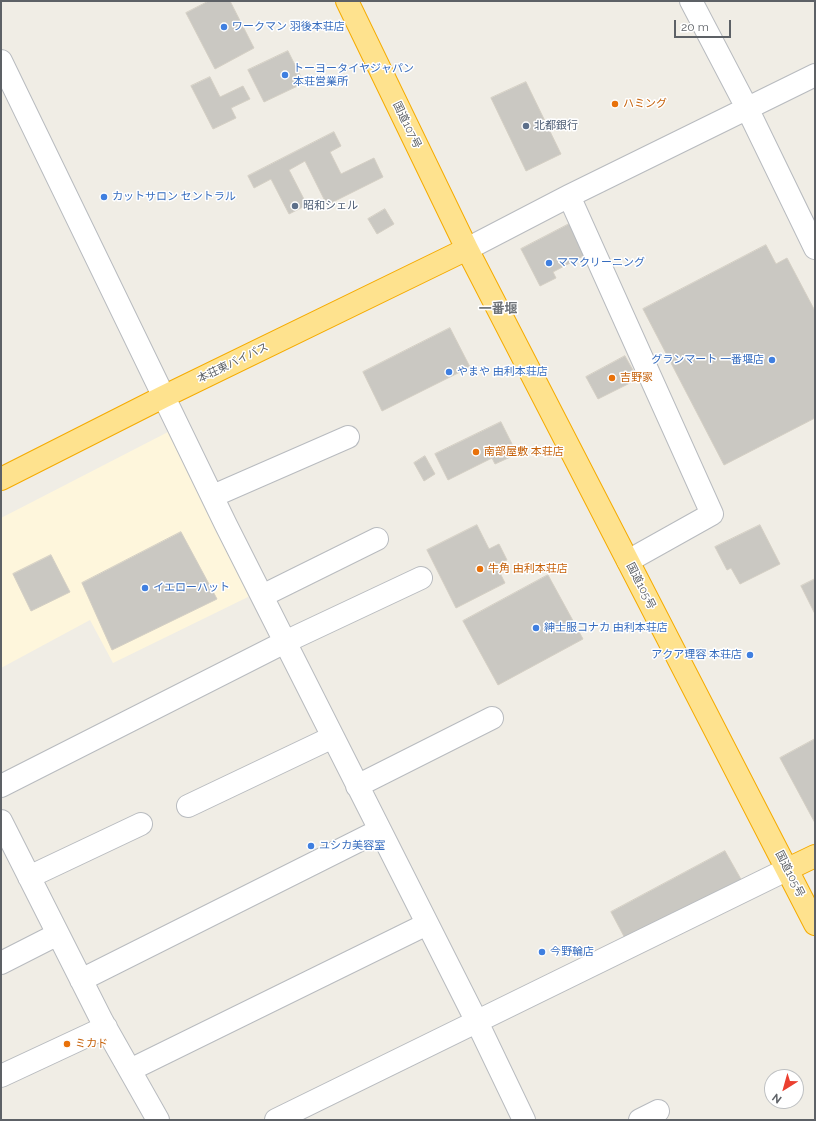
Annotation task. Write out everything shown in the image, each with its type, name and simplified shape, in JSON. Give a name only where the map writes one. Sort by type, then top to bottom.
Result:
[{"type":"highway","name":"国道107号","points":[[347,1],[467,249]]},
{"type":"highway","name":"本荘東バイパス","points":[[1,479],[163,397],[467,249]]},
{"type":"highway","name":"国道105号","points":[[467,249],[815,924]]},
{"type":"highway","points":[[788,870],[815,856]]},
{"type":"street","points":[[691,1],[747,108],[815,248]]},
{"type":"street","points":[[1,60],[163,397],[477,1022],[524,1120]]},
{"type":"street","points":[[467,249],[569,196],[815,75]]},
{"type":"street","points":[[569,196],[712,514],[628,561]]},
{"type":"street","points":[[212,496],[348,437]]},
{"type":"street","points":[[262,596],[377,539]]},
{"type":"street","points":[[1,786],[285,642],[421,578]]},
{"type":"street","points":[[358,786],[492,718]]},
{"type":"street","points":[[188,806],[333,737]]},
{"type":"street","points":[[1,821],[81,980],[158,1120]]},
{"type":"street","points":[[29,877],[141,824]]},
{"type":"street","points":[[81,980],[380,830]]},
{"type":"street","points":[[276,1120],[788,870]]},
{"type":"street","points":[[130,1070],[427,924]]},
{"type":"street","points":[[1,963],[58,934]]},
{"type":"street","points":[[1,1076],[106,1027]]},
{"type":"shaded area","points":[[168,432],[250,596],[113,663],[90,620],[1,668],[1,518]]},
{"type":"building","points":[[209,1],[230,1],[254,48],[215,69],[186,13]]},
{"type":"building","points":[[288,51],[304,83],[264,102],[248,70]]},
{"type":"building","points":[[210,77],[220,97],[243,86],[250,99],[231,108],[236,118],[213,129],[191,86]]},
{"type":"building","name":"北都銀行","points":[[526,82],[561,154],[526,171],[491,98]]},
{"type":"building","points":[[334,132],[341,146],[330,152],[341,174],[374,158],[383,177],[327,205],[305,161],[289,170],[307,205],[289,214],[271,179],[254,188],[248,176]]},
{"type":"building","points":[[385,209],[394,224],[377,234],[368,219]]},
{"type":"building","name":"ママクリーニング","points":[[571,223],[587,254],[553,272],[556,278],[540,286],[521,249]]},
{"type":"building","points":[[766,245],[776,264],[787,258],[815,311],[815,418],[724,465],[643,309]]},
{"type":"building","points":[[450,328],[470,367],[382,411],[363,372]]},
{"type":"building","name":"吉野家","points":[[625,356],[638,379],[598,399],[586,377]]},
{"type":"building","points":[[501,422],[517,454],[495,464],[492,458],[448,480],[435,454]]},
{"type":"building","points":[[425,456],[435,474],[424,481],[414,463]]},
{"type":"building","points":[[477,525],[489,549],[499,544],[507,560],[496,565],[505,583],[456,608],[427,550]]},
{"type":"building","points":[[760,525],[780,564],[740,584],[731,568],[727,570],[715,547]]},
{"type":"building","points":[[181,532],[217,599],[112,650],[82,583]]},
{"type":"building","points":[[51,555],[70,592],[31,611],[13,574]]},
{"type":"building","points":[[548,575],[583,639],[498,685],[463,621]]},
{"type":"building","points":[[815,579],[815,614],[801,586]]},
{"type":"building","points":[[815,739],[815,823],[780,758]]},
{"type":"building","points":[[725,851],[742,881],[627,942],[611,912]]},
{"type":"place","name":"ワークマン 羽後本荘店","points":[[224,27]]},
{"type":"place","name":"トーヨータイヤジャパン 本荘営業所","points":[[285,75]]},
{"type":"place","name":"ハミング","points":[[615,104]]},
{"type":"place","name":"北都銀行","points":[[526,126]]},
{"type":"place","name":"カットサロン セントラル","points":[[104,197]]},
{"type":"place","name":"昭和シェル","points":[[295,206]]},
{"type":"place","name":"ママクリーニング","points":[[549,263]]},
{"type":"place","name":"グランマート 一番堰店","points":[[772,360]]},
{"type":"place","name":"やまや 由利本荘店","points":[[449,372]]},
{"type":"place","name":"吉野家","points":[[612,378]]},
{"type":"place","name":"南部屋敷 本荘店","points":[[476,452]]},
{"type":"place","name":"牛角 由利本荘店","points":[[480,569]]},
{"type":"place","name":"イエローハット","points":[[145,588]]},
{"type":"place","name":"紳士服コナカ 由利本荘店","points":[[536,628]]},
{"type":"place","name":"アクア理容 本荘店","points":[[750,655]]},
{"type":"place","name":"ユシカ美容室","points":[[311,846]]},
{"type":"place","name":"今野輪店","points":[[542,952]]},
{"type":"place","name":"ミカド","points":[[67,1044]]},
{"type":"district","name":"一番堰","points":[[498,309]]}]
